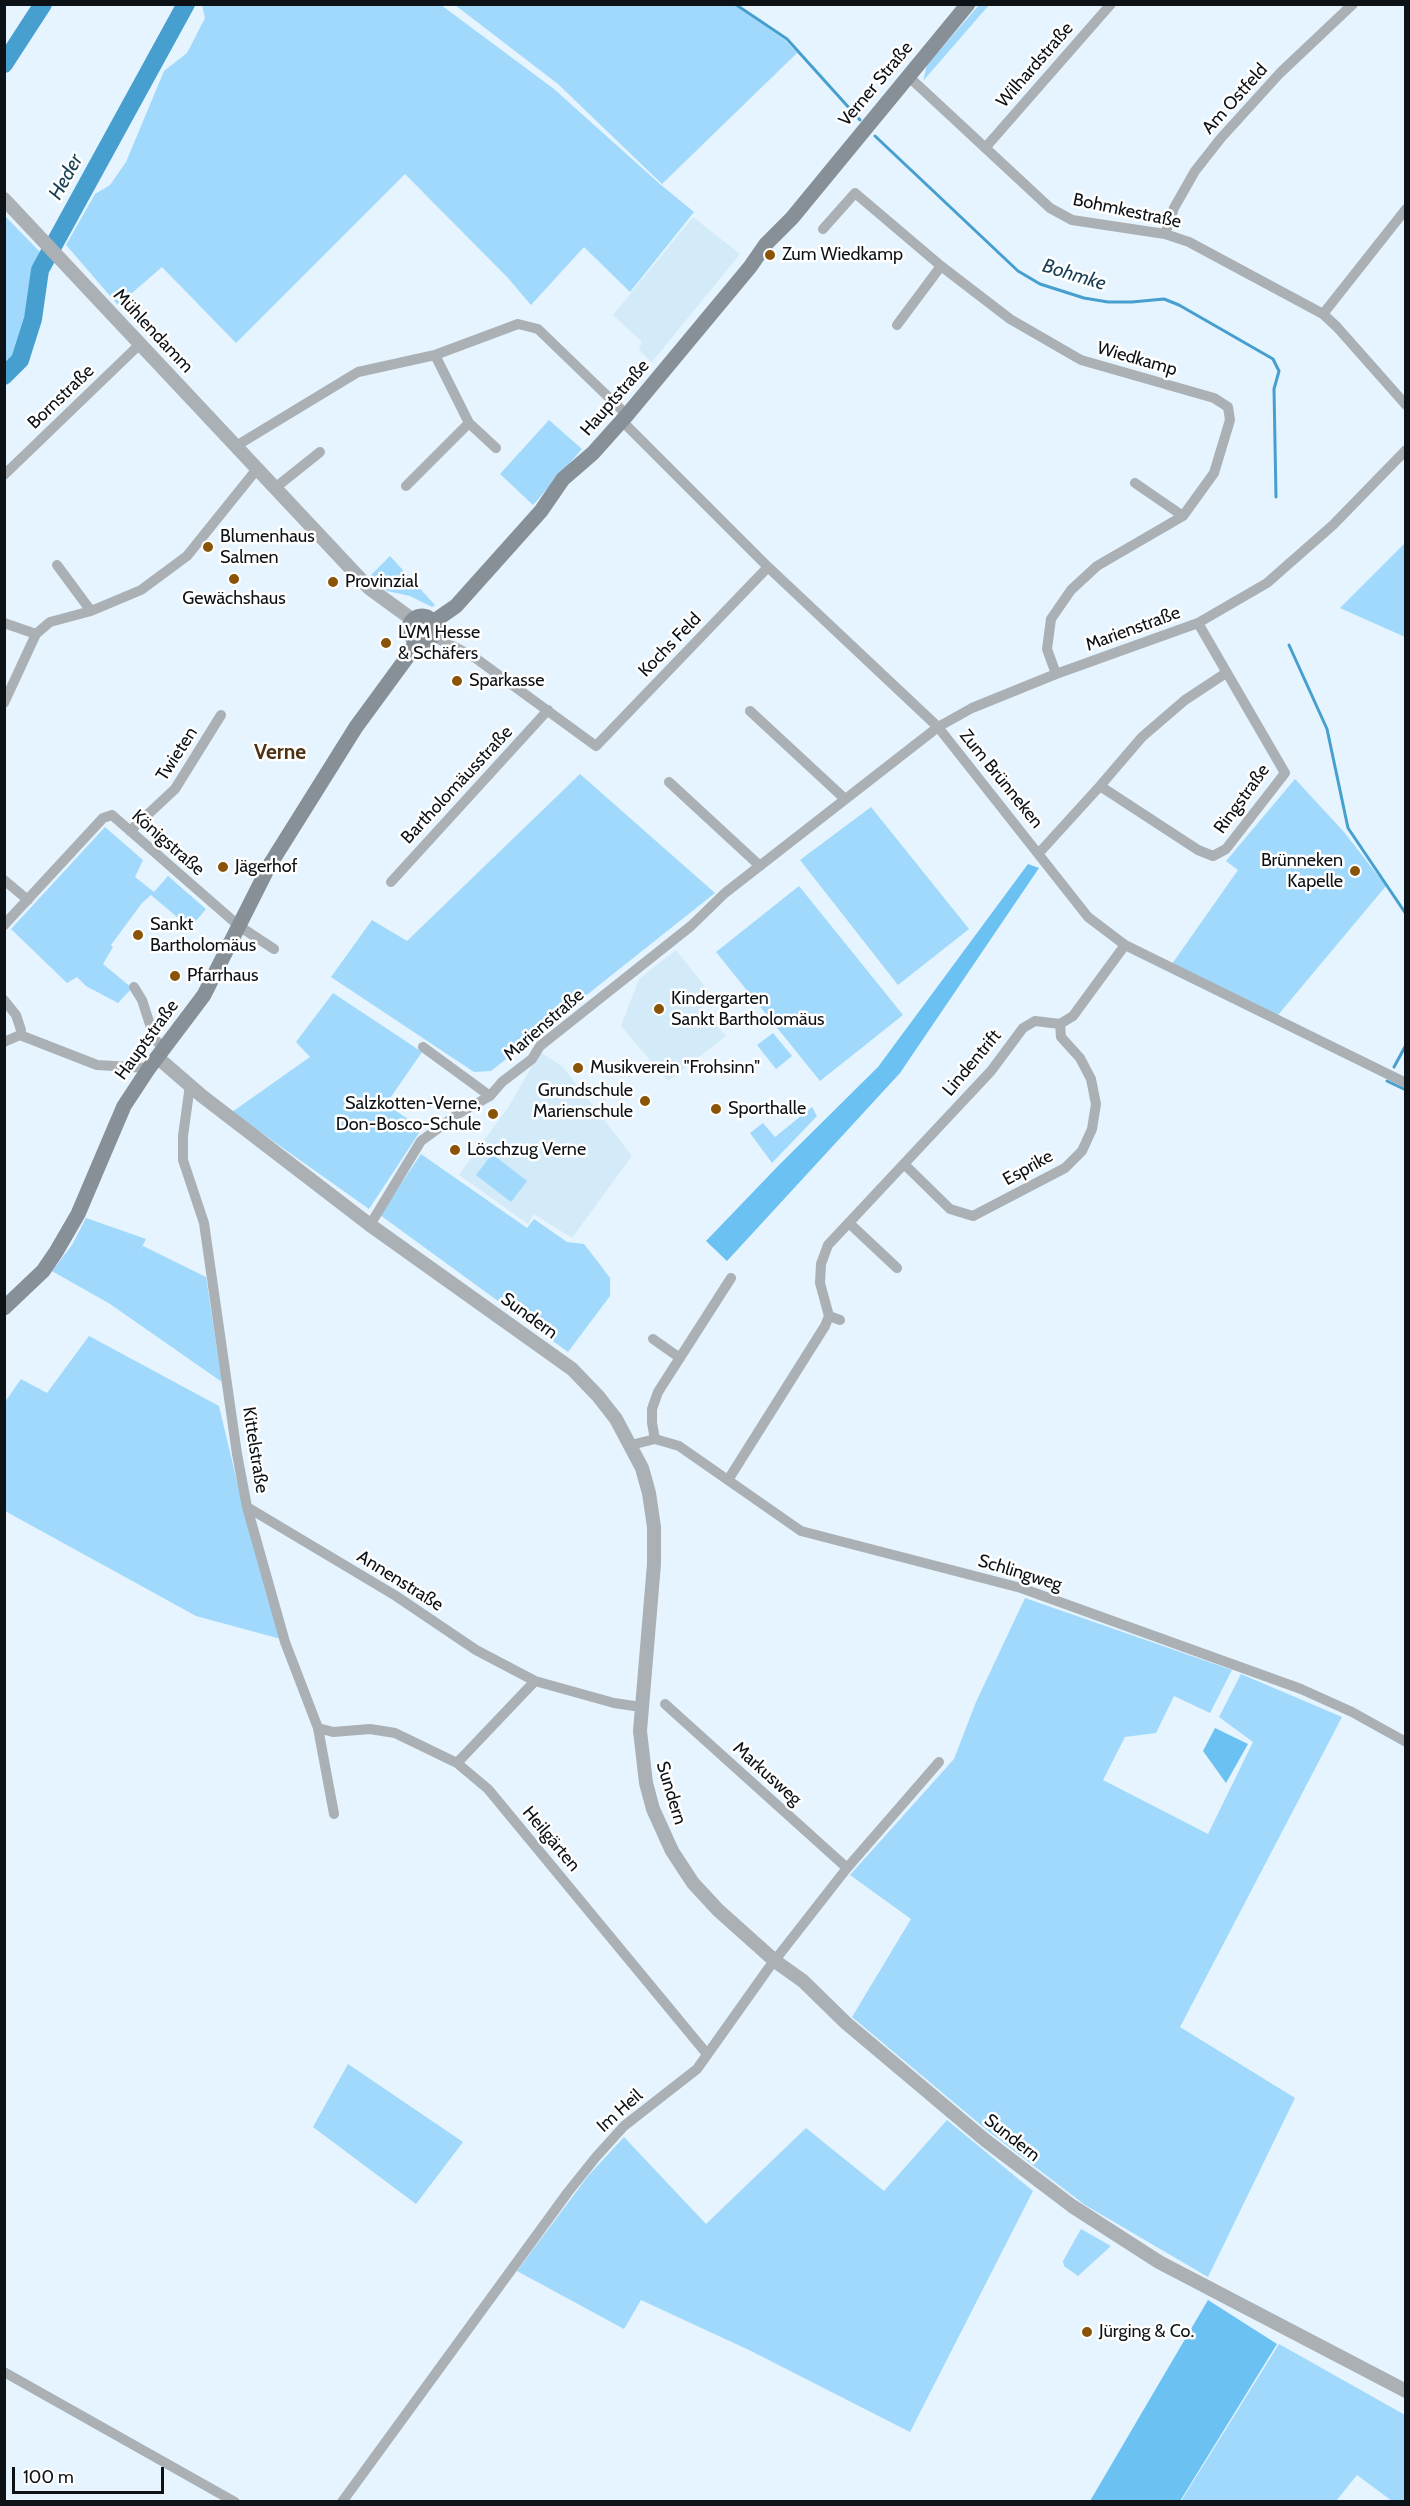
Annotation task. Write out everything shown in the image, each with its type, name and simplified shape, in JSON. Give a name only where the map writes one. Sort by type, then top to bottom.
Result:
[{"type":"main road","name":"Verner Straße","points":[[815,189],[968,4]]},
{"type":"main road","name":"Hauptstraße","points":[[433,629],[541,511],[563,479],[593,453],[625,418],[750,267],[766,243],[779,232],[815,189]]},
{"type":"main road","points":[[424,616],[433,629],[425,642],[416,641],[409,631],[413,620],[424,616]]},
{"type":"main road","name":"Hauptstraße","points":[[4,1308],[36,1278],[56,1252],[78,1214],[124,1106],[204,995],[269,866],[356,727],[408,656],[416,641]]},
{"type":"street","name":"Wilhardstraße","points":[[985,148],[1111,4]]},
{"type":"street","name":"Am Ostfeld","points":[[1165,234],[1174,208],[1195,171],[1221,138],[1280,73],[1353,4]]},
{"type":"street","name":"Bohmkestraße","points":[[908,76],[1050,208],[1072,220],[1165,234],[1188,242],[1323,314],[1406,405]]},
{"type":"street","name":"Wiedkamp","points":[[823,229],[855,193],[940,266],[1010,319],[1081,360],[1214,398],[1228,407],[1230,420],[1214,473],[1183,516],[1097,566],[1071,590],[1051,619],[1047,649],[1056,674]]},
{"type":"street","name":"Mühlendamm","points":[[4,199],[369,588],[413,620]]},
{"type":"street","points":[[1323,314],[1406,209]]},
{"type":"street","points":[[897,325],[940,266]]},
{"type":"street","name":"Zum Brünneken","points":[[236,446],[358,372],[435,355],[518,324],[538,329],[768,567],[938,727],[1088,916],[1125,945],[1406,1083]]},
{"type":"street","name":"Bornstraße","points":[[4,475],[140,344]]},
{"type":"street","points":[[435,355],[469,423],[496,448]]},
{"type":"street","points":[[406,486],[469,423]]},
{"type":"street","name":"Marienstraße","points":[[370,1225],[421,1141],[458,1114],[490,1096],[502,1082],[532,1059],[540,1046],[692,926],[725,893],[938,727],[972,708],[1056,674],[1198,623],[1267,584],[1333,525],[1406,450]]},
{"type":"street","points":[[275,488],[320,452]]},
{"type":"street","points":[[4,703],[36,634],[50,622],[91,611],[141,590],[187,556],[257,469]]},
{"type":"street","points":[[1135,483],[1183,516]]},
{"type":"street","points":[[57,565],[91,611]]},
{"type":"street","name":"Kochs Feld","points":[[548,710],[596,746],[768,567]]},
{"type":"street","points":[[4,623],[36,634]]},
{"type":"street","name":"Ringstraße","points":[[1100,786],[1197,850],[1213,856],[1226,849],[1285,772],[1198,623]]},
{"type":"street","points":[[433,629],[548,710]]},
{"type":"street","points":[[1039,853],[1142,737],[1185,700],[1226,673]]},
{"type":"street","name":"Bartholomäusstraße","points":[[391,882],[548,710]]},
{"type":"street","points":[[750,711],[846,800]]},
{"type":"street","name":"Twieten","points":[[130,831],[175,789],[221,716]]},
{"type":"street","points":[[669,782],[760,866]]},
{"type":"street","name":"Königstraße","points":[[4,925],[104,818],[112,815],[239,926],[274,949]]},
{"type":"street","points":[[4,880],[28,900]]},
{"type":"street","points":[[1060,1024],[1073,1016],[1125,945]]},
{"type":"street","points":[[4,1042],[20,1035],[97,1065],[157,1058],[155,1040],[142,1000],[134,987]]},
{"type":"street","points":[[4,1000],[16,1016],[21,1030],[20,1035]]},
{"type":"street","name":"Lindentrift","points":[[728,1480],[825,1326],[834,1318],[820,1283],[820,1264],[828,1245],[991,1071],[1023,1028],[1035,1021],[1060,1024]]},
{"type":"street","name":"Esprike","points":[[904,1164],[950,1209],[973,1215],[1065,1168],[1082,1151],[1092,1130],[1096,1104],[1091,1079],[1080,1058],[1061,1036],[1060,1024]]},
{"type":"street","points":[[423,1047],[490,1096]]},
{"type":"street","name":"Sundern","points":[[157,1058],[370,1225],[572,1368],[616,1419],[642,1468],[649,1493],[654,1527],[653,1574],[640,1731],[646,1783],[653,1809],[672,1851],[693,1882],[718,1910],[775,1961],[803,1981],[846,2023],[985,2140],[1085,2215],[1159,2262],[1406,2391]]},
{"type":"street","name":"Kittelstraße","points":[[189,1085],[183,1136],[183,1160],[204,1223],[237,1454],[247,1507],[285,1642],[318,1728],[334,1814]]},
{"type":"street","points":[[849,1223],[897,1268]]},
{"type":"street","points":[[631,1445],[655,1439],[652,1409],[658,1392],[730,1278]]},
{"type":"street","points":[[653,1339],[680,1358]]},
{"type":"street","name":"Schlingweg","points":[[655,1439],[679,1446],[801,1531],[1021,1588],[1301,1689],[1352,1712],[1406,1742]]},
{"type":"street","name":"Annenstraße","points":[[247,1507],[396,1596],[476,1650],[536,1681],[614,1703],[641,1707]]},
{"type":"street","points":[[457,1762],[536,1681]]},
{"type":"street","name":"Markusweg","points":[[664,1704],[847,1868]]},
{"type":"street","name":"Heilgärten","points":[[318,1728],[333,1732],[370,1729],[395,1733],[457,1762],[488,1789],[707,2054]]},
{"type":"street","name":"Im Heil","points":[[342,2502],[596,2157],[624,2126],[696,2069],[847,1868],[939,1762]]},
{"type":"street","points":[[4,2372],[235,2502]]},
{"type":"shaded area","points":[[202,5],[441,5],[554,89],[694,212],[630,292],[584,247],[531,305],[508,278],[405,174],[236,343],[162,267],[118,305],[66,245],[95,194],[110,185],[126,162],[164,71],[187,53],[205,18]]},
{"type":"shaded area","points":[[455,5],[734,5],[785,40],[797,53],[662,184],[558,84]]},
{"type":"shaded area","points":[[979,5],[989,5],[923,81],[927,65]]},
{"type":"shaded area","points":[[4,215],[42,254],[30,288],[28,317],[16,355],[5,367]]},
{"type":"shaded area","points":[[693,217],[740,254],[652,362],[639,350],[642,342],[613,315]]},
{"type":"shaded area","points":[[549,420],[582,449],[533,505],[500,474]]},
{"type":"shaded area","points":[[1405,543],[1405,637],[1340,608]]},
{"type":"shaded area","points":[[390,556],[435,605],[432,607],[410,596],[387,591],[368,578]]},
{"type":"shaded area","points":[[580,774],[715,893],[491,1071],[474,1072],[331,977],[372,920],[407,941]]},
{"type":"shaded area","points":[[1295,779],[1344,832],[1386,886],[1278,1015],[1172,964],[1238,870],[1226,861]]},
{"type":"shaded area","points":[[871,807],[969,929],[898,985],[800,860]]},
{"type":"shaded area","points":[[105,827],[143,860],[135,877],[154,892],[168,876],[206,909],[190,928],[151,895],[142,903],[111,945],[113,947],[103,964],[132,988],[118,1003],[86,986],[77,977],[67,983],[11,929]]},
{"type":"shaded area","points":[[1028,864],[1039,868],[900,1073],[727,1261],[706,1241],[878,1067]]},
{"type":"shaded area","points":[[799,886],[903,1015],[820,1081],[716,952]]},
{"type":"shaded area","points":[[676,950],[713,997],[702,1007],[726,1036],[668,1081],[621,1026],[639,979]]},
{"type":"shaded area","points":[[333,993],[422,1052],[386,1104],[415,1124],[419,1133],[369,1209],[232,1112],[310,1057],[296,1042]]},
{"type":"shaded area","points":[[773,1033],[792,1056],[776,1069],[757,1045]]},
{"type":"shaded area","points":[[540,1052],[563,1067],[632,1156],[572,1238],[534,1214],[528,1224],[459,1175],[509,1106]]},
{"type":"shaded area","points":[[812,1107],[817,1116],[772,1163],[750,1133],[763,1123],[775,1137]]},
{"type":"shaded area","points":[[421,1154],[527,1228],[534,1219],[567,1242],[584,1244],[610,1278],[610,1296],[568,1352],[380,1215]]},
{"type":"shaded area","points":[[492,1154],[527,1181],[511,1202],[476,1175]]},
{"type":"shaded area","points":[[86,1218],[146,1239],[139,1253],[143,1246],[206,1277],[222,1382],[110,1304],[52,1271],[72,1245]]},
{"type":"shaded area","points":[[89,1336],[219,1406],[244,1511],[281,1639],[196,1616],[5,1511],[5,1402],[21,1379],[47,1393]]},
{"type":"shaded area","points":[[1025,1598],[1232,1670],[1210,1713],[1174,1696],[1156,1733],[1125,1737],[1103,1780],[1208,1834],[1253,1742],[1219,1717],[1241,1674],[1342,1717],[1180,2027],[1295,2098],[1208,2277],[1085,2205],[988,2131],[852,2017],[911,1919],[850,1875],[954,1759],[976,1702]]},
{"type":"shaded area","points":[[1215,1728],[1248,1744],[1226,1783],[1203,1751]]},
{"type":"shaded area","points":[[348,2064],[463,2142],[416,2204],[313,2127]]},
{"type":"shaded area","points":[[947,2120],[1033,2191],[910,2432],[749,2350],[641,2300],[624,2329],[517,2271],[588,2176],[624,2137],[706,2224],[806,2128],[884,2191]]},
{"type":"shaded area","points":[[1081,2229],[1111,2246],[1078,2276],[1064,2266],[1063,2261]]},
{"type":"shaded area","points":[[1208,2300],[1277,2344],[1180,2501],[1090,2501]]},
{"type":"shaded area","points":[[1279,2344],[1405,2415],[1405,2501],[1392,2501],[1357,2475],[1336,2501],[1181,2501]]},
{"type":"waterway","name":"Heder","points":[[4,64],[43,4]]},
{"type":"waterway","name":"Heder","points":[[4,376],[20,360],[33,319],[40,270],[186,4]]},
{"type":"waterway","points":[[735,4],[787,39],[860,120]]},
{"type":"waterway","name":"Bohmke","points":[[875,136],[1018,271],[1040,284],[1084,298],[1108,302],[1164,299],[1179,305],[1273,359],[1279,371],[1274,389],[1276,497]]},
{"type":"waterway","points":[[1289,645],[1327,729],[1348,828],[1406,914]]},
{"type":"waterway","points":[[1394,1067],[1406,1045]]},
{"type":"waterway","points":[[1387,1081],[1406,1090]]},
{"type":"place","name":"Zum Wiedkamp","points":[[770,255]]},
{"type":"place","name":"Blumenhaus Salmen","points":[[208,547]]},
{"type":"place","name":"Gewächshaus","points":[[234,579]]},
{"type":"place","name":"Provinzial","points":[[333,582]]},
{"type":"place","name":"LVM Hesse & Schäfers","points":[[386,643]]},
{"type":"place","name":"Sparkasse","points":[[457,681]]},
{"type":"place","name":"Jägerhof","points":[[223,867]]},
{"type":"place","name":"Brünneken Kapelle","points":[[1355,871]]},
{"type":"place","name":"Sankt Bartholomäus","points":[[138,935]]},
{"type":"place","name":"Pfarrhaus","points":[[175,976]]},
{"type":"place","name":"Kindergarten Sankt Bartholomäus","points":[[659,1009]]},
{"type":"place","name":"Musikverein \"Frohsinn\"","points":[[578,1068]]},
{"type":"place","name":"Grundschule Marienschule","points":[[645,1101]]},
{"type":"place","name":"Sporthalle","points":[[716,1109]]},
{"type":"place","name":"Salzkotten-Verne, Don-Bosco-Schule","points":[[493,1114]]},
{"type":"place","name":"Löschzug Verne","points":[[455,1150]]},
{"type":"place","name":"Jürging & Co.","points":[[1087,2332]]},
{"type":"district","name":"Verne","points":[[280,753]]}]
